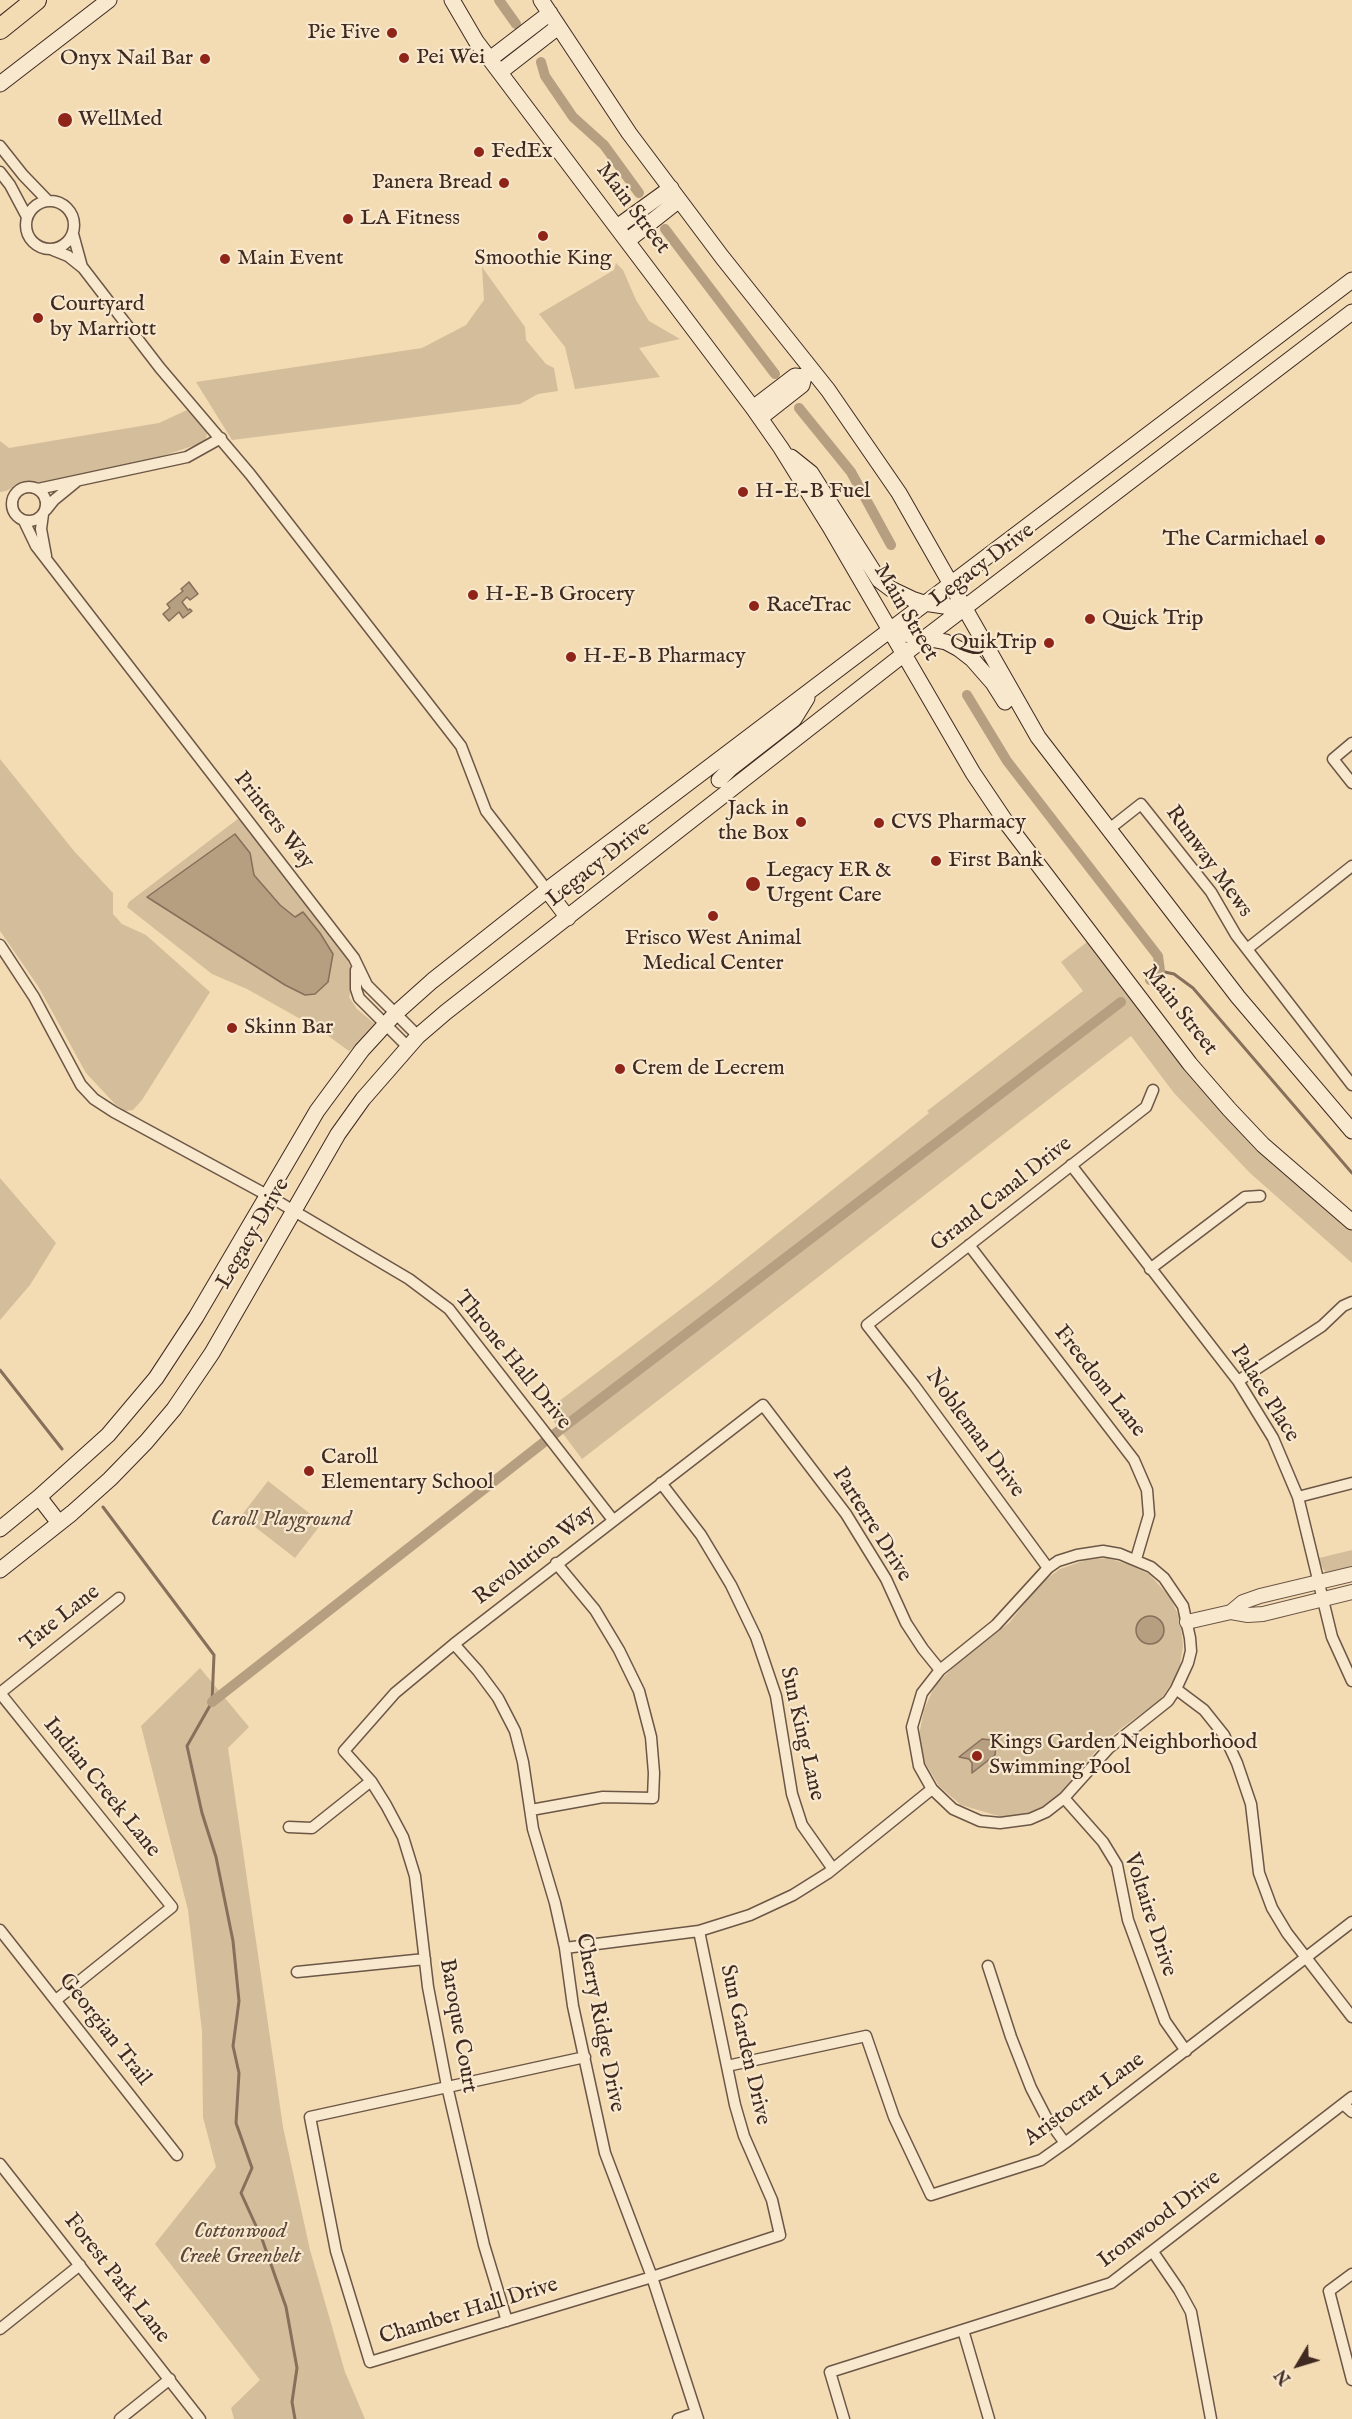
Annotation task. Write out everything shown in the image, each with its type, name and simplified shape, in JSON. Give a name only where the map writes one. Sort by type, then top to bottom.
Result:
[{"type":"highway","points":[[0,29],[36,0]]},
{"type":"main road","points":[[0,84],[109,0]]},
{"type":"main road","name":"Main Street","points":[[452,0],[476,41],[781,448],[830,527],[973,773],[1002,816],[1190,1064],[1263,1145],[1352,1222]]},
{"type":"main road","name":"Main Street","points":[[541,0],[623,124],[808,374],[828,390],[899,493],[1038,737],[1238,998],[1352,1131]]},
{"type":"main road","points":[[490,59],[550,13]]},
{"type":"main road","points":[[500,72],[558,27]]},
{"type":"main road","points":[[617,228],[675,194]]},
{"type":"main road","points":[[627,241],[675,194]]},
{"type":"main road","name":"Legacy Drive","points":[[0,1529],[108,1435],[156,1378],[196,1317],[337,1081],[390,1019],[432,981],[547,890],[1352,280]]},
{"type":"main road","name":"Legacy Drive","points":[[0,1570],[110,1479],[174,1409],[212,1353],[292,1211],[351,1114],[413,1041],[446,1012],[568,918],[724,786],[964,609],[1352,312]]},
{"type":"main road","points":[[1295,324],[1310,344]]},
{"type":"main road","points":[[757,413],[795,376],[808,374]]},
{"type":"main road","points":[[781,448],[811,473],[879,579],[891,589],[924,603],[964,609]]},
{"type":"main road","points":[[1119,456],[1136,477]]},
{"type":"main road","points":[[889,631],[946,642],[972,659],[993,683],[1048,765],[1072,784]]},
{"type":"main road","points":[[724,786],[731,768],[794,719],[813,687]]},
{"type":"main road","points":[[710,766],[724,786]]},
{"type":"main road","points":[[547,890],[568,918]]},
{"type":"main road","points":[[39,1497],[59,1523]]},
{"type":"street","points":[[0,146],[22,175],[48,201]]},
{"type":"street","points":[[0,172],[10,185],[27,217]]},
{"type":"street","points":[[82,268],[74,234],[75,223],[70,211],[59,202],[48,201],[35,206],[27,217],[26,229],[32,241],[43,249],[68,256],[82,268],[160,368],[221,438],[461,746],[486,811],[547,890]]},
{"type":"street","points":[[53,250],[65,245],[74,234]]},
{"type":"street","points":[[76,482],[54,500],[35,521],[19,519],[12,510],[14,496],[24,488],[38,489],[76,482],[187,457],[221,438]]},
{"type":"street","points":[[38,489],[45,498],[41,529],[46,556]]},
{"type":"street","name":"Printers Way","points":[[24,521],[36,546],[46,556],[354,958],[367,986],[390,1019],[413,1041]]},
{"type":"street","points":[[1352,743],[1333,759],[1352,783]]},
{"type":"street","name":"Runway Mews","points":[[1108,830],[1141,804],[1210,892],[1247,949]]},
{"type":"street","points":[[1350,871],[1247,949],[1352,1085]]},
{"type":"street","name":"Throne Hall Drive","points":[[0,945],[34,997],[81,1084],[94,1099],[267,1195],[409,1279],[449,1309],[613,1520]]},
{"type":"street","name":"Grand Canal Drive","points":[[867,1325],[1146,1107],[1153,1090]]},
{"type":"street","name":"Palace Place","points":[[1071,1165],[1238,1381],[1273,1438],[1298,1497],[1332,1637],[1352,1681]]},
{"type":"street","points":[[1150,1269],[1245,1197],[1260,1196]]},
{"type":"street","name":"Freedom Lane","points":[[969,1245],[1134,1460],[1147,1490],[1149,1515],[1136,1559]]},
{"type":"street","points":[[1238,1381],[1322,1326],[1343,1305],[1352,1302]]},
{"type":"street","name":"Nobleman Drive","points":[[867,1325],[914,1385],[1047,1568]]},
{"type":"street","name":"Revolution Way","points":[[344,1751],[395,1693],[454,1644],[763,1405]]},
{"type":"street","name":"Parterre Drive","points":[[763,1405],[846,1514],[886,1579],[906,1623],[922,1649],[940,1670]]},
{"type":"street","name":"Sun King Lane","points":[[661,1483],[701,1535],[731,1585],[756,1637],[776,1696],[792,1794],[800,1818],[832,1869]]},
{"type":"street","points":[[1298,1497],[1352,1483]]},
{"type":"street","points":[[1103,1551],[1136,1559],[1151,1567],[1164,1578],[1183,1606],[1187,1622],[1191,1651],[1188,1663],[1168,1701],[1108,1748],[1064,1798],[1046,1812],[1030,1819],[1000,1823],[980,1821],[953,1809],[932,1789],[919,1766],[912,1727],[922,1693],[940,1670],[996,1625],[1047,1568],[1058,1561],[1103,1551]]},
{"type":"street","points":[[531,1810],[603,1797],[653,1798],[654,1773],[651,1737],[639,1691],[619,1650],[595,1610],[556,1563]]},
{"type":"street","points":[[1231,1612],[1243,1602],[1252,1599],[1352,1574]]},
{"type":"street","points":[[1187,1622],[1231,1612],[1248,1615],[1263,1614],[1352,1592]]},
{"type":"street","name":"Tate Lane","points":[[0,1693],[119,1598]]},
{"type":"street","name":"Cherry Ridge Drive","points":[[454,1644],[498,1698],[515,1731],[523,1762],[533,1828],[555,1903],[565,1948],[573,2006],[605,2153],[652,2277],[697,2416]]},
{"type":"street","points":[[1176,1689],[1204,1710],[1224,1735],[1237,1763],[1251,1804],[1259,1873],[1272,1908],[1306,1958],[1352,2017]]},
{"type":"street","name":"Indian Creek Lane","points":[[0,1693],[172,1907],[56,2000]]},
{"type":"street","name":"Baroque Court","points":[[344,1751],[371,1781],[403,1837],[414,1876],[424,1959],[447,2086],[484,2245],[507,2321]]},
{"type":"street","points":[[289,1827],[312,1828],[371,1781]]},
{"type":"street","points":[[565,1948],[699,1931],[750,1915],[793,1895],[832,1869],[932,1789]]},
{"type":"street","name":"Voltaire Drive","points":[[1064,1798],[1103,1842],[1117,1865],[1128,1920],[1165,2021],[1186,2051]]},
{"type":"street","name":"Aristocrat Lane","points":[[727,2066],[866,2036],[894,2117],[931,2195],[1041,2160],[1065,2144],[1352,1922]]},
{"type":"street","name":"Georgian Trail","points":[[0,1930],[177,2155]]},
{"type":"street","name":"Sun Garden Drive","points":[[699,1931],[744,2136],[772,2200],[780,2235]]},
{"type":"street","points":[[297,1972],[424,1959]]},
{"type":"street","points":[[988,1966],[1011,2037],[1031,2088],[1046,2117],[1065,2144]]},
{"type":"street","name":"Chamber Hall Drive","points":[[585,2057],[310,2117],[336,2251],[370,2362],[652,2277],[780,2235]]},
{"type":"street","points":[[1348,2101],[1352,2112]]},
{"type":"street","name":"Ironwood Drive","points":[[844,2419],[830,2372],[1111,2283],[1348,2101]]},
{"type":"street","name":"Forest Park Lane","points":[[0,2164],[200,2419]]},
{"type":"street","points":[[1153,2252],[1191,2312],[1211,2419]]},
{"type":"street","points":[[0,2329],[80,2265]]},
{"type":"street","points":[[1352,2274],[1329,2291],[1352,2380]]},
{"type":"street","points":[[963,2330],[989,2419]]},
{"type":"street","points":[[120,2419],[170,2379]]},
{"type":"street","points":[[678,2419],[697,2416]]},
{"type":"green space","points":[[616,263],[623,270],[636,300],[649,321],[680,339],[639,348],[660,377],[575,389],[565,347],[539,314],[614,270]]},
{"type":"green space","points":[[482,267],[525,327],[526,340],[546,364],[554,368],[558,391],[538,394],[520,404],[232,440],[196,382],[422,348],[466,325],[484,300]]},
{"type":"green space","points":[[187,410],[207,432],[206,441],[159,457],[44,483],[25,481],[0,492],[0,441],[9,448],[159,423]]},
{"type":"green space","points":[[0,759],[74,851],[113,893],[113,914],[122,924],[146,935],[210,992],[142,1100],[133,1110],[125,1111],[116,1105],[86,1073],[38,986],[0,931]]},
{"type":"green space","points":[[239,818],[347,958],[351,968],[352,987],[349,997],[357,1009],[375,1024],[370,1034],[349,1051],[320,1030],[247,989],[212,974],[127,907],[129,902]]},
{"type":"green space","points":[[1091,939],[1164,1037],[1352,1227],[1352,1263],[1250,1173],[1174,1093],[1131,1036],[582,1459],[546,1411],[709,1288],[929,1113],[927,1111],[1083,991],[1061,962]]},
{"type":"green space","points":[[0,1178],[56,1243],[30,1285],[0,1320]]},
{"type":"green space","name":"Caroll Playground","points":[[268,1481],[322,1523],[295,1558],[241,1516]]},
{"type":"green space","points":[[1352,1550],[1352,1568],[1326,1573],[1319,1558]]},
{"type":"green space","points":[[1107,1558],[1149,1574],[1170,1597],[1180,1619],[1183,1646],[1180,1665],[1173,1681],[1161,1699],[1103,1742],[1067,1787],[1046,1805],[1026,1814],[1002,1817],[961,1805],[939,1786],[925,1763],[919,1735],[924,1710],[935,1685],[956,1665],[1009,1623],[1041,1583],[1060,1569],[1086,1560]]},
{"type":"green space","name":"Cottonwood Creek Greenbelt","points":[[200,1668],[249,1727],[228,1748],[283,2127],[310,2250],[345,2372],[365,2419],[234,2419],[231,2408],[260,2380],[155,2244],[216,2167],[203,2117],[202,2031],[188,1910],[141,1726]]},
{"type":"shaded area","points":[[189,582],[198,594],[190,600],[187,597],[182,602],[188,610],[192,611],[183,618],[179,612],[169,621],[163,614],[170,608],[167,604],[183,591],[181,589]]},
{"type":"shaded area","points":[[235,834],[250,853],[254,875],[280,905],[295,917],[303,912],[333,954],[328,982],[315,994],[305,995],[285,985],[147,897]]},
{"type":"shaded area","points":[[1150,1616],[1160,1620],[1164,1630],[1160,1640],[1150,1644],[1140,1640],[1136,1630],[1140,1620]]},
{"type":"shaded area","name":"Kings Garden Neighborhood Swimming Pool","points":[[982,1739],[991,1740],[996,1746],[995,1755],[972,1773],[972,1763],[969,1759],[959,1757]]},
{"type":"waterway","points":[[499,0],[516,24]]},
{"type":"waterway","points":[[541,62],[545,76],[573,117],[604,145],[639,193]]},
{"type":"waterway","points":[[665,229],[775,374]]},
{"type":"waterway","points":[[799,408],[851,472],[891,545]]},
{"type":"waterway","points":[[967,695],[1007,761],[1158,956],[1160,971],[1150,980]]},
{"type":"waterway","points":[[1160,971],[1174,974],[1193,988],[1352,1173]]},
{"type":"waterway","points":[[212,1702],[548,1439],[1121,1002]]},
{"type":"waterway","points":[[0,1370],[62,1449]]},
{"type":"waterway","points":[[103,1507],[214,1655],[212,1702],[187,1746],[202,1813],[216,1857],[233,1941],[239,2001],[233,2046],[239,2073],[236,2123],[252,2168],[241,2193],[262,2239],[286,2307],[297,2368],[292,2402],[295,2419]]},
{"type":"place","name":"Pie Five","points":[[392,33]]},
{"type":"place","name":"Pei Wei","points":[[404,58]]},
{"type":"place","name":"Onyx Nail Bar","points":[[205,59]]},
{"type":"place","name":"WellMed","points":[[65,120]]},
{"type":"place","name":"FedEx","points":[[479,152]]},
{"type":"place","name":"Panera Bread","points":[[504,183]]},
{"type":"place","name":"LA Fitness","points":[[348,219]]},
{"type":"place","name":"Smoothie King","points":[[543,236]]},
{"type":"place","name":"Main Event","points":[[225,259]]},
{"type":"place","name":"Courtyard by Marriott","points":[[38,318]]},
{"type":"place","name":"H-E-B Fuel","points":[[743,492]]},
{"type":"place","name":"The Carmichael","points":[[1320,540]]},
{"type":"place","name":"H-E-B Grocery","points":[[473,595]]},
{"type":"place","name":"RaceTrac","points":[[754,606]]},
{"type":"place","name":"Quick Trip","points":[[1090,619]]},
{"type":"place","name":"QuikTrip","points":[[1049,643]]},
{"type":"place","name":"H-E-B Pharmacy","points":[[571,657]]},
{"type":"place","name":"Jack in the Box","points":[[801,822]]},
{"type":"place","name":"CVS Pharmacy","points":[[879,823]]},
{"type":"place","name":"First Bank","points":[[936,861]]},
{"type":"place","name":"Legacy ER & Urgent Care","points":[[753,884]]},
{"type":"place","name":"Frisco West Animal Medical Center","points":[[713,916]]},
{"type":"place","name":"Skinn Bar","points":[[232,1028]]},
{"type":"place","name":"Crem de Lecrem","points":[[620,1069]]},
{"type":"place","name":"Caroll Elementary School","points":[[309,1471]]},
{"type":"place","name":"Kings Garden Neighborhood Swimming Pool","points":[[977,1756]]}]
